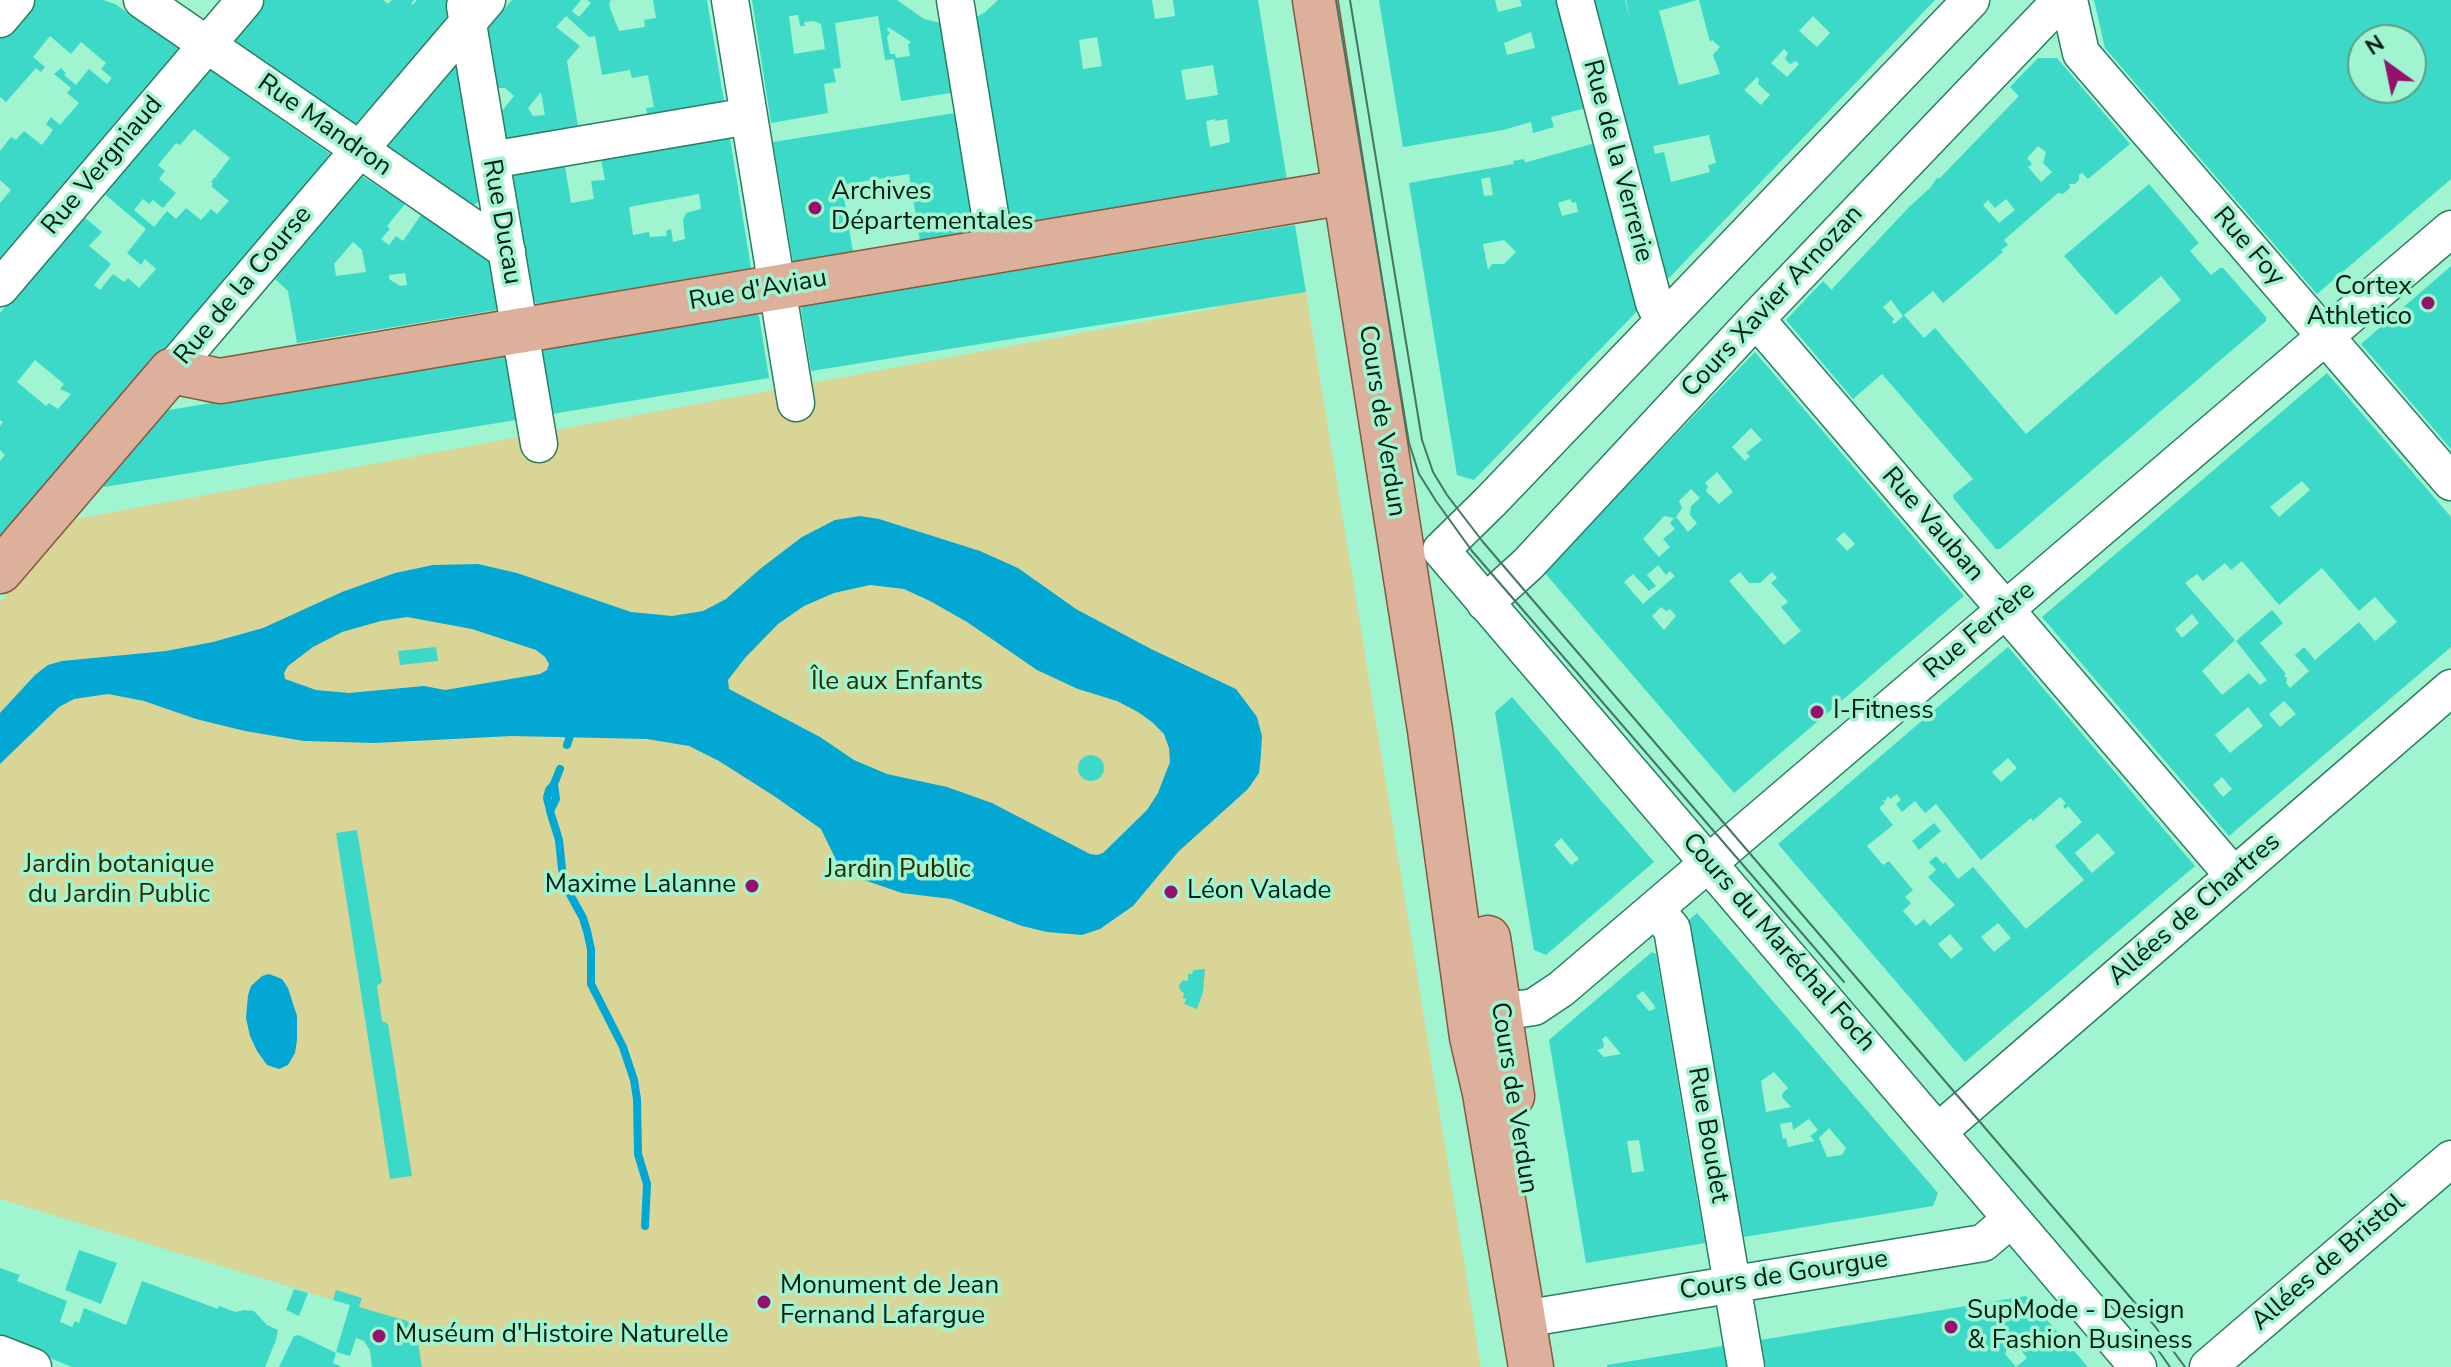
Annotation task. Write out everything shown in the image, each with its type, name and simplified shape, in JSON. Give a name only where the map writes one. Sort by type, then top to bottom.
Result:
[{"type":"main road","name":"Cours de Verdun","points":[[1315,0],[1345,192],[1422,554],[1430,730],[1472,1037],[1536,1317],[1556,1367]]},
{"type":"main road","name":"Rue d'Aviau","points":[[171,371],[220,381],[1345,192]]},
{"type":"main road","name":"Rue de la Course","points":[[0,571],[171,371]]},
{"type":"main road","name":"Cours de Verdun","points":[[1445,843],[1477,872],[1500,1012],[1536,1317],[1531,1367]]},
{"type":"street","points":[[0,19],[16,0]]},
{"type":"street","name":"Rue Mandron","points":[[142,0],[507,251]]},
{"type":"street","name":"Rue Vergniaud","points":[[0,288],[245,0]]},
{"type":"street","points":[[730,0],[796,403]]},
{"type":"street","points":[[950,0],[996,251]]},
{"type":"street","name":"Rue de la Verrerie","points":[[1575,0],[1654,303],[1665,317]]},
{"type":"street","points":[[1422,554],[1490,502],[1971,0]]},
{"type":"street","name":"Cours Xavier Arnozan","points":[[1485,603],[1528,564],[1756,319],[2061,0]]},
{"type":"street","name":"Rue Foy","points":[[2069,0],[2081,53],[2451,482]]},
{"type":"street","name":"Rue de la Course","points":[[171,371],[359,150],[473,7]]},
{"type":"street","name":"Rue Ducau","points":[[473,7],[491,160],[539,444]]},
{"type":"street","points":[[491,160],[749,116]]},
{"type":"street","name":"Rue Ferrère","points":[[1500,1012],[1534,1007],[1561,989],[2451,229]]},
{"type":"street","name":"Rue Vauban","points":[[1756,319],[2234,876]]},
{"type":"street","name":"Cours du Maréchal Foch","points":[[1422,554],[1485,603],[2138,1367]]},
{"type":"street","name":"Allées de Chartres","points":[[1939,1131],[2451,688]]},
{"type":"street","name":"Rue Boudet","points":[[1655,909],[1672,929],[1746,1367]]},
{"type":"street","points":[[1456,927],[1485,997],[1500,1012]]},
{"type":"street","name":"Allées de Bristol","points":[[2208,1367],[2451,1159]]},
{"type":"street","name":"Cours de Gourgue","points":[[1536,1317],[1983,1243],[2011,1219]]},
{"type":"street","points":[[0,1354],[33,1367]]},
{"type":"green space","name":"Jardin Public","points":[[1306,292],[1481,1367],[376,1367],[350,1305],[0,1199],[0,602],[70,520],[1217,308],[1217,305]]},
{"type":"water","points":[[860,516],[879,519],[980,551],[1018,568],[1076,609],[1236,689],[1257,717],[1262,736],[1259,773],[1248,789],[1179,851],[1133,906],[1100,929],[1082,935],[1022,926],[951,899],[902,893],[864,880],[838,864],[821,829],[774,796],[689,746],[647,739],[512,736],[374,743],[304,741],[245,731],[196,719],[144,701],[108,694],[74,699],[59,707],[0,764],[0,713],[48,665],[166,651],[213,642],[263,628],[342,592],[395,573],[433,565],[478,564],[517,573],[631,612],[672,616],[703,611],[726,599],[802,537],[835,520]],"holes":[[[870,585],[904,589],[930,601],[967,622],[1037,670],[1078,689],[1117,701],[1152,722],[1164,734],[1170,762],[1158,793],[1147,810],[1103,853],[1090,854],[992,803],[947,787],[887,774],[854,760],[820,737],[729,689],[728,680],[778,624],[804,606],[834,593]],[[407,617],[472,629],[536,650],[549,664],[547,670],[540,674],[445,690],[424,686],[349,693],[316,690],[285,679],[288,666],[313,647],[342,632]]]},
{"type":"water","points":[[269,974],[282,979],[288,988],[297,1016],[295,1053],[288,1065],[279,1069],[267,1065],[257,1051],[246,1018],[251,986]]},
{"type":"building","points":[[32,0],[103,0],[115,4],[182,51],[0,267],[0,203],[11,190],[0,180],[0,151],[11,137],[16,140],[24,131],[42,145],[53,130],[46,124],[51,117],[60,125],[79,103],[67,93],[71,88],[54,74],[61,68],[76,85],[89,69],[107,84],[112,78],[101,69],[106,63],[81,42],[71,54],[50,36],[33,57],[45,67],[41,72],[36,68],[6,102],[0,97],[0,37]]},
{"type":"building","points":[[265,0],[383,0],[388,4],[392,0],[414,0],[412,5],[417,0],[446,0],[449,17],[355,125],[233,39]]},
{"type":"building","points":[[512,0],[581,0],[572,11],[579,17],[591,3],[587,0],[611,0],[610,8],[619,31],[645,27],[644,20],[656,18],[653,0],[707,0],[726,113],[648,117],[646,108],[654,107],[648,75],[632,78],[630,70],[602,75],[595,36],[589,37],[566,16],[556,27],[580,46],[567,61],[580,138],[569,165],[565,166],[571,203],[594,199],[591,181],[605,180],[599,148],[728,126],[751,268],[537,304],[502,111],[514,96],[505,88],[498,88],[488,28]],"holes":[[[541,92],[545,115],[533,116],[528,108]],[[699,194],[701,209],[686,213],[683,220],[685,239],[673,242],[671,229],[666,231],[667,236],[650,237],[649,232],[633,235],[629,207]]]},
{"type":"building","points":[[752,0],[897,0],[924,19],[945,24],[956,92],[901,101],[894,59],[885,60],[878,16],[835,23],[841,68],[833,69],[836,82],[824,84],[828,113],[771,123]],"holes":[[[798,15],[800,26],[805,26],[804,22],[814,21],[821,24],[825,49],[794,54],[789,16]],[[888,27],[911,42],[908,45],[910,56],[896,58],[895,54],[890,54]]]},
{"type":"building","points":[[998,0],[1152,0],[1155,19],[1175,16],[1173,0],[1258,0],[1287,180],[1003,227],[969,21]],"holes":[[[1097,37],[1102,66],[1083,69],[1079,40]],[[1213,65],[1218,95],[1186,100],[1181,70]],[[1227,119],[1230,142],[1210,147],[1206,121]]]},
{"type":"building","points":[[1379,0],[1495,0],[1498,12],[1522,6],[1520,0],[1562,0],[1590,107],[1551,117],[1554,127],[1533,133],[1531,122],[1503,130],[1403,147]],"holes":[[[1531,32],[1535,48],[1507,55],[1504,43]]]},
{"type":"building","points":[[1586,0],[1625,0],[1631,22],[1626,0],[1697,0],[1659,11],[1679,85],[1720,74],[1713,55],[1720,47],[1712,40],[1710,42],[1699,0],[1935,0],[1669,278],[1659,275]],"holes":[[[1813,16],[1830,33],[1817,47],[1799,31]],[[1784,49],[1788,53],[1785,59],[1790,64],[1796,61],[1799,64],[1787,77],[1771,63]],[[1757,77],[1758,84],[1770,95],[1761,105],[1744,90]],[[1709,135],[1716,163],[1708,165],[1710,172],[1671,182],[1664,152],[1655,154],[1653,146]]]},
{"type":"building","points":[[2094,0],[2451,0],[2451,179],[2317,294],[2105,48]]},
{"type":"building","points":[[2038,58],[2057,58],[2130,144],[2088,179],[2082,173],[2079,175],[2075,184],[2069,184],[2070,188],[2063,194],[2058,193],[2004,240],[2008,245],[2001,250],[2003,252],[1943,303],[1933,291],[1904,315],[1924,338],[1935,328],[2026,434],[2181,300],[2161,276],[2116,315],[2064,256],[2149,184],[2199,243],[2190,251],[2211,275],[2223,268],[2266,317],[2266,321],[2000,549],[1996,549],[1954,499],[1953,495],[1973,479],[1882,374],[1853,399],[1786,320],[1823,281],[1832,290],[2019,96],[2010,87]],"holes":[[[2038,146],[2046,152],[2043,163],[2052,172],[2041,182],[2028,167],[2032,164],[2027,158]],[[2006,199],[2015,210],[1999,223],[1983,205],[1988,200],[1995,208]],[[1891,300],[1903,316],[1894,324],[1894,319],[1883,307]]]},
{"type":"building","points":[[455,67],[480,201],[473,205],[388,146]]},
{"type":"building","points":[[209,69],[332,155],[0,544],[0,461],[5,455],[0,450],[0,426],[3,422],[0,420],[0,313],[83,216],[102,232],[89,246],[111,264],[94,285],[100,290],[113,274],[124,282],[128,278],[139,288],[156,269],[145,259],[141,265],[127,253],[146,229],[102,192]],"holes":[[[194,129],[230,158],[216,176],[217,179],[215,177],[211,182],[211,186],[229,201],[217,214],[211,209],[201,220],[186,208],[176,219],[167,211],[154,227],[134,210],[143,199],[149,204],[153,200],[163,208],[176,193],[159,179],[165,171],[158,165],[176,143],[180,145]],[[35,360],[64,384],[60,389],[71,394],[58,409],[49,403],[46,406],[17,382]]]},
{"type":"building","name":"Archives Départementales","points":[[961,112],[979,231],[920,241],[909,174],[842,185],[853,252],[793,262],[773,142]]},
{"type":"building","points":[[1599,142],[1642,306],[1474,480],[1457,475],[1409,183],[1514,164],[1513,161],[1524,159],[1525,162]],"holes":[[[1490,177],[1493,195],[1484,196],[1481,179]],[[1570,199],[1572,203],[1576,202],[1578,212],[1562,216],[1558,203]],[[1504,240],[1516,252],[1504,264],[1492,264],[1488,270],[1483,244]]]},
{"type":"building","points":[[362,176],[405,204],[387,226],[390,229],[381,239],[389,245],[396,236],[403,241],[421,215],[490,262],[497,307],[496,310],[297,343],[288,291],[275,279]],"holes":[[[353,242],[362,250],[366,272],[336,276],[334,264]],[[405,273],[407,285],[400,286],[389,279],[389,275]]]},
{"type":"building","points":[[1295,225],[1306,292],[811,371],[803,306]]},
{"type":"building","points":[[2451,266],[2451,449],[2361,344]]},
{"type":"building","points":[[755,313],[759,316],[769,378],[552,414],[544,348]]},
{"type":"building","points":[[1755,352],[1964,596],[1734,793],[1544,572]],"holes":[[[1751,428],[1762,440],[1746,453],[1750,456],[1745,461],[1732,447]],[[1717,472],[1733,492],[1719,504],[1706,491],[1708,486],[1705,483]],[[1691,489],[1700,498],[1691,506],[1690,515],[1697,523],[1688,532],[1676,517],[1682,508],[1679,501]],[[1664,516],[1674,518],[1670,523],[1675,529],[1663,539],[1670,547],[1659,557],[1643,539]],[[1844,532],[1855,544],[1847,551],[1836,539]],[[1658,565],[1666,575],[1670,571],[1675,576],[1643,604],[1624,582],[1633,574],[1649,591],[1656,586],[1647,575]],[[1740,572],[1749,583],[1760,583],[1772,572],[1777,578],[1771,583],[1788,602],[1781,607],[1801,631],[1784,645],[1729,581]],[[1661,607],[1666,611],[1670,609],[1676,616],[1664,630],[1652,616]]]},
{"type":"building","points":[[502,355],[506,357],[516,420],[104,487],[103,482],[163,411]]},
{"type":"building","points":[[2327,373],[2451,517],[2451,647],[2229,836],[2042,617]],"holes":[[[2302,481],[2310,490],[2279,517],[2270,507]],[[2242,561],[2279,605],[2322,568],[2359,611],[2375,597],[2397,622],[2375,641],[2359,622],[2315,660],[2304,647],[2295,655],[2309,671],[2290,688],[2286,683],[2286,674],[2260,643],[2283,623],[2272,610],[2236,641],[2267,680],[2260,685],[2249,673],[2222,695],[2202,671],[2235,640],[2185,583],[2197,574],[2203,581],[2225,563],[2231,570]],[[2192,614],[2199,623],[2182,638],[2175,629]],[[2284,701],[2296,714],[2280,727],[2269,714]],[[2248,707],[2263,726],[2230,753],[2215,735]],[[2222,777],[2232,789],[2223,797],[2213,785]]]},
{"type":"building","points":[[436,647],[438,661],[400,665],[398,651]]},
{"type":"building","points":[[2008,647],[2195,866],[1965,1062],[1778,844]],"holes":[[[2008,758],[2017,768],[2001,782],[1992,772]],[[1897,794],[1901,800],[1896,804],[1902,812],[1915,801],[1925,813],[1936,804],[1981,860],[2060,797],[2066,803],[2063,806],[2065,809],[2068,806],[2082,822],[2055,846],[2084,880],[2026,929],[1973,867],[1958,879],[1936,856],[1929,862],[1936,870],[1928,877],[1955,905],[1930,926],[1924,919],[1916,926],[1903,911],[1911,903],[1905,897],[1913,890],[1889,861],[1883,865],[1867,846],[1893,825],[1879,808],[1885,803],[1882,800],[1885,801],[1888,796],[1890,799]],[[2098,833],[2115,853],[2092,873],[2075,853]],[[1998,923],[2011,938],[1994,952],[1981,937]],[[1950,934],[1963,949],[1951,959],[1938,944]]]},
{"type":"building","points":[[1512,697],[1654,862],[1546,955],[1534,950],[1495,712]],"holes":[[[1561,838],[1579,859],[1571,865],[1554,845]]]},
{"type":"building","points":[[1091,755],[1100,759],[1104,768],[1100,777],[1091,781],[1082,777],[1078,768],[1082,759]]},
{"type":"building","points":[[1934,823],[1941,831],[1919,850],[1912,841]]},
{"type":"building","points":[[357,830],[382,982],[377,986],[382,1021],[388,1024],[412,1176],[390,1179],[336,833]]},
{"type":"building","points":[[1697,913],[1938,1193],[1933,1206],[1744,1237],[1689,920]],"holes":[[[1774,1072],[1788,1088],[1782,1097],[1791,1107],[1766,1112],[1761,1081]],[[1809,1119],[1818,1130],[1810,1136],[1815,1141],[1788,1147],[1780,1124],[1792,1122],[1793,1130]],[[1829,1128],[1846,1148],[1842,1155],[1827,1157],[1819,1138]]]},
{"type":"building","points":[[1652,952],[1656,954],[1705,1243],[1586,1263],[1549,1040]],"holes":[[[1643,991],[1654,1005],[1655,1009],[1649,1011],[1636,996]],[[1606,1036],[1621,1054],[1604,1057],[1597,1050],[1603,1048],[1602,1039]],[[1639,1140],[1644,1171],[1632,1173],[1627,1141]]]},
{"type":"building","points":[[1205,969],[1203,992],[1197,1009],[1184,1004],[1186,999],[1179,985],[1183,980],[1188,981],[1188,974],[1192,974],[1193,970]]},
{"type":"building","points":[[79,1250],[117,1263],[101,1304],[65,1290]]},
{"type":"building","points":[[0,1268],[20,1275],[17,1281],[67,1301],[60,1322],[72,1327],[75,1321],[79,1323],[84,1308],[126,1325],[142,1281],[218,1309],[219,1306],[235,1312],[254,1311],[267,1325],[278,1330],[276,1340],[265,1367],[72,1367],[0,1338]]},
{"type":"building","points":[[294,1289],[308,1293],[299,1316],[286,1310]]},
{"type":"building","name":"Muséum d'Histoire Naturelle","points":[[336,1290],[362,1298],[359,1307],[407,1321],[416,1330],[422,1367],[372,1367],[370,1350],[364,1341],[356,1338],[350,1356],[336,1352],[350,1305],[333,1300]]},
{"type":"building","points":[[2026,1296],[2088,1367],[2016,1367],[1766,1367],[1761,1340]],"holes":[[[2009,1343],[2013,1349],[2020,1349],[2027,1358],[2016,1367],[2005,1354]]]},
{"type":"building","points":[[299,1335],[336,1353],[333,1363],[342,1367],[279,1367],[294,1336]]},
{"type":"building","points":[[1723,1346],[1727,1367],[1607,1367],[1607,1365]]},
{"type":"waterway","points":[[567,745],[570,736]]},
{"type":"waterway","points":[[560,769],[554,784],[556,799],[550,811],[559,840],[567,889],[587,931],[591,949],[591,984],[623,1047],[634,1080],[638,1154],[647,1184],[645,1226]]},
{"type":"waterway","points":[[550,810],[547,798],[554,784]]},
{"type":"tram line","points":[[1336,0],[1409,443],[1419,474],[1472,551],[1844,982]]},
{"type":"tram line","points":[[1350,0],[1422,440],[1433,472],[1447,495],[1483,542],[2154,1325],[2185,1367]]},
{"type":"tram line","points":[[2146,1333],[2170,1367]]},
{"type":"place","name":"Archives Départementales","points":[[815,208]]},
{"type":"place","name":"Cortex Athletico","points":[[2428,303]]},
{"type":"place","name":"I-Fitness","points":[[1817,712]]},
{"type":"place","name":"Maxime Lalanne","points":[[752,886]]},
{"type":"place","name":"Léon Valade","points":[[1171,892]]},
{"type":"place","name":"Monument de Jean Fernand Lafargue","points":[[764,1302]]},
{"type":"place","name":"SupMode - Design & Fashion Business","points":[[1951,1327]]},
{"type":"place","name":"Muséum d'Histoire Naturelle","points":[[379,1336]]},
{"type":"park label","name":"Île aux Enfants","points":[[897,683]]},
{"type":"park label","name":"Jardin botanique du Jardin Public","points":[[119,881]]}]
